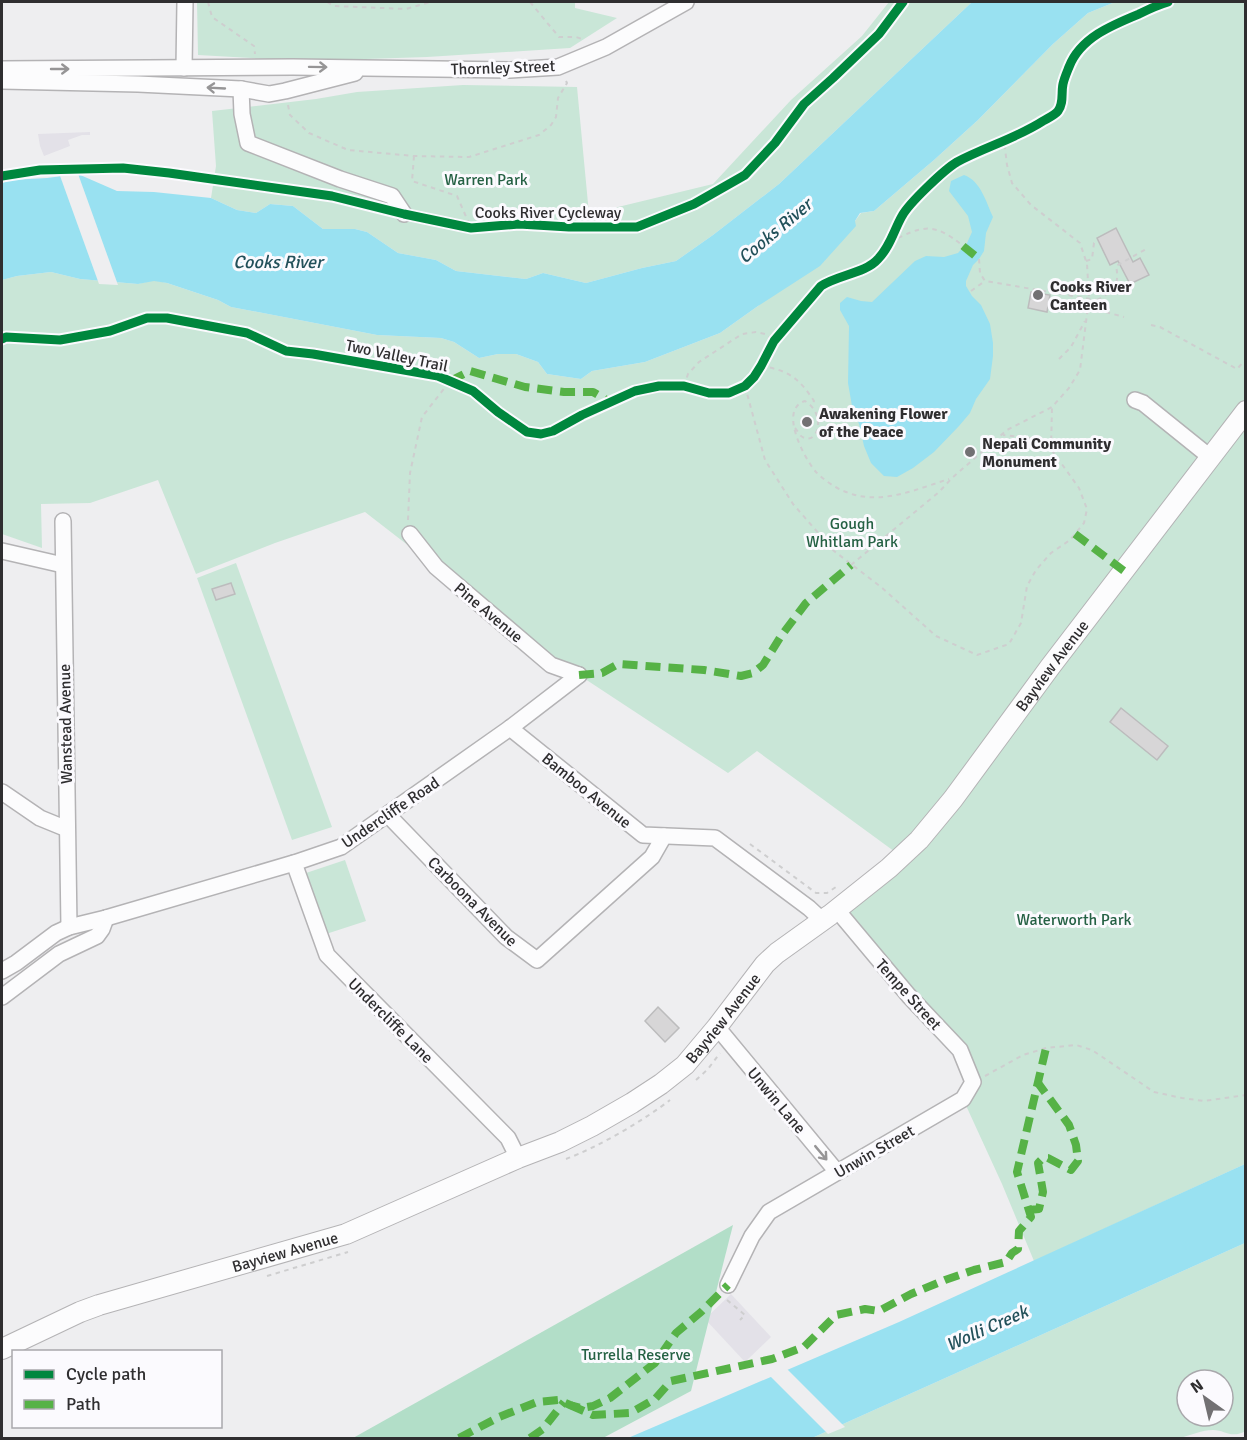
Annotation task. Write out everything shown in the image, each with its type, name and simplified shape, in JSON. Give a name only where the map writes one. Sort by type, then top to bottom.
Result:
[{"type":"main road","name":"Bayview Avenue","points":[[2,1349],[99,1305],[346,1234],[518,1158],[560,1142],[651,1091],[685,1065],[765,964],[902,857],[918,840],[953,799],[1245,411]]},
{"type":"street","points":[[184,68],[185,2]]},
{"type":"street","name":"Thornley Street","points":[[2,69],[293,67],[510,70],[558,67],[606,47],[686,2]]},
{"type":"street","points":[[291,89],[293,67]]},
{"type":"street","name":"Thornley Street","points":[[2,81],[241,89],[269,94],[376,68]]},
{"type":"street","points":[[241,89],[242,114],[248,143],[340,179],[392,196],[404,214]]},
{"type":"street","points":[[1135,400],[1143,403],[1210,457]]},
{"type":"street","name":"Wanstead Avenue","points":[[63,521],[69,927]]},
{"type":"street","name":"Pine Avenue","points":[[410,534],[436,567],[551,665],[579,675]]},
{"type":"street","points":[[2,551],[63,565]]},
{"type":"street","name":"Undercliffe Road","points":[[2,972],[56,933],[69,927],[294,863],[341,847],[510,728],[579,675]]},
{"type":"street","name":"Bamboo Avenue","points":[[510,728],[644,835],[715,838],[809,908],[830,915]]},
{"type":"street","points":[[2,792],[40,818],[67,829]]},
{"type":"street","name":"Carboona Avenue","points":[[388,815],[506,937],[537,960],[652,857],[664,837]]},
{"type":"street","name":"Undercliffe Lane","points":[[294,863],[327,955],[508,1138],[518,1158]]},
{"type":"street","name":"Tempe Street","points":[[830,915],[960,1050],[973,1082]]},
{"type":"street","points":[[2,997],[59,954],[97,936],[106,918]]},
{"type":"street","name":"Unwin Lane","points":[[717,1027],[837,1172]]},
{"type":"street","name":"Unwin Street","points":[[727,1292],[752,1236],[769,1212],[963,1099],[973,1082]]},
{"type":"path","points":[[208,2],[212,17],[254,46],[258,68]]},
{"type":"path","points":[[327,2],[334,6],[406,9],[430,2]]},
{"type":"path","points":[[530,2],[560,37],[576,37]]},
{"type":"path","points":[[291,89],[290,115],[309,133],[348,150],[414,156],[469,157],[539,135],[551,125],[556,117],[558,98],[567,83]]},
{"type":"path","points":[[851,565],[939,492],[1007,430],[1053,407],[1070,388],[1080,370],[1089,298],[1086,261],[1080,243],[1031,204],[1012,183],[1000,142],[1014,136]]},
{"type":"path","points":[[414,156],[412,181],[457,196],[471,228]]},
{"type":"path","points":[[887,246],[915,229],[949,234],[963,246]]},
{"type":"path","points":[[887,246],[894,232]]},
{"type":"path","points":[[1086,261],[1092,259],[1094,243],[1097,242]]},
{"type":"path","points":[[979,260],[980,273],[985,280],[1097,300],[1109,294],[1117,285],[1116,266],[1148,248]]},
{"type":"path","points":[[971,291],[985,280]]},
{"type":"path","points":[[1097,300],[1102,311],[1124,317]]},
{"type":"path","points":[[1059,359],[1071,347],[1087,318]]},
{"type":"path","points":[[1151,325],[1160,327],[1237,369],[1245,359]]},
{"type":"path","points":[[684,387],[688,374],[699,362],[742,334],[756,332],[765,334],[763,360]]},
{"type":"path","points":[[782,332],[741,388],[765,460],[775,477],[793,504],[834,551],[936,636],[977,655],[1010,645],[1021,623],[1027,586],[1035,570],[1051,553],[1070,540],[1084,523],[1087,509],[1079,488],[1051,449],[1029,438],[1003,435]]},
{"type":"path","points":[[763,360],[804,386],[814,401],[812,405]]},
{"type":"path","points":[[410,534],[407,518],[410,473],[422,417],[453,382]]},
{"type":"path","points":[[795,428],[801,436],[806,438],[816,434],[819,424],[818,415],[812,405],[806,401],[798,403],[793,416],[795,428],[802,452],[816,472],[830,484],[847,493],[866,497],[886,497],[952,478]]},
{"type":"path","points":[[1051,449],[1053,407]]},
{"type":"path","points":[[750,844],[816,893],[827,893],[844,882]]},
{"type":"path","points":[[973,1082],[1023,1056],[1046,1048],[1076,1045],[1092,1050],[1154,1092],[1204,1101],[1245,1095]]},
{"type":"path","points":[[727,1292],[745,1315],[740,1320]]},
{"type":"shaded area","points":[[90,132],[90,135],[68,140],[70,146],[44,156],[38,134]]},
{"type":"shaded area","points":[[731,1294],[771,1337],[745,1362],[705,1319]]},
{"type":"green space","points":[[197,2],[575,2],[575,8],[617,18],[570,48],[427,57],[305,61],[198,55]]},
{"type":"green space","name":"Warren Park","points":[[889,2],[972,2],[779,184],[676,261],[586,283],[543,273],[526,279],[456,271],[436,260],[398,253],[367,232],[355,229],[323,229],[293,206],[270,204],[256,213],[237,210],[211,198],[216,166],[212,111],[357,92],[463,85],[577,87],[589,214],[713,184],[791,100],[862,36]]},
{"type":"green space","name":"Gough Whitlam Park","points":[[1115,2],[1245,2],[1245,1164],[1034,1261],[963,1099],[973,1082],[960,1050],[830,915],[902,857],[757,751],[728,773],[579,675],[551,665],[436,567],[365,512],[275,543],[196,574],[158,480],[90,503],[41,504],[42,548],[2,534],[2,280],[51,272],[80,279],[138,284],[154,280],[218,300],[231,307],[377,335],[441,338],[454,342],[479,358],[498,354],[516,354],[538,362],[547,374],[581,379],[592,371],[645,362],[720,333],[758,306],[855,221],[861,213],[874,211],[934,160],[1088,13]]},
{"type":"green space","points":[[236,563],[332,827],[292,840],[197,578]]},
{"type":"green space","points":[[345,860],[366,921],[326,934],[306,873]]},
{"type":"green space","name":"Turrella Reserve","points":[[733,1225],[691,1391],[603,1438],[353,1438]]},
{"type":"green space","points":[[1245,1243],[1246,1431],[1232,1434],[1209,1430],[1180,1438],[812,1438]]},
{"type":"water","name":"Cooks River","points":[[972,2],[1115,2],[1088,13],[934,160],[874,211],[860,213],[855,221],[856,226],[820,266],[720,333],[645,362],[592,371],[581,379],[547,374],[538,362],[516,354],[498,354],[479,358],[454,342],[441,338],[377,335],[231,307],[218,300],[167,283],[154,281],[138,284],[80,279],[51,272],[2,280],[2,183],[11,180],[78,174],[117,191],[211,198],[237,210],[256,213],[270,204],[293,206],[323,229],[355,229],[367,232],[398,253],[436,260],[456,271],[526,279],[543,273],[586,283],[676,261],[779,184]]},
{"type":"water","points":[[964,175],[979,187],[993,217],[986,233],[984,251],[973,265],[966,281],[966,286],[981,305],[990,324],[993,356],[990,379],[976,399],[970,413],[934,452],[897,477],[884,476],[871,463],[852,406],[848,383],[849,326],[840,310],[840,303],[847,297],[872,302],[915,261],[926,256],[944,257],[958,253],[967,243],[972,232],[968,216],[949,191],[951,181]]},
{"type":"water","name":"Wolli Creek","points":[[1245,1164],[1245,1243],[812,1438],[628,1438],[899,1322]]},
{"type":"pier","points":[[77,171],[118,285],[99,284],[59,173]]},
{"type":"pier","points":[[785,1367],[845,1427],[828,1434],[768,1374]]},
{"type":"building","points":[[1116,228],[1133,262],[1140,258],[1149,275],[1130,284],[1118,261],[1110,265],[1097,238]]},
{"type":"building","points":[[1031,292],[1050,295],[1047,312],[1028,308]]},
{"type":"building","points":[[231,583],[235,594],[216,600],[212,589]]},
{"type":"building","points":[[1121,708],[1168,746],[1157,760],[1110,722]]},
{"type":"building","points":[[658,1007],[679,1028],[665,1042],[645,1021]]},
{"type":"marked path","points":[[963,246],[979,259]]},
{"type":"marked path","points":[[450,381],[470,371],[525,387],[564,392],[593,392],[610,402]]},
{"type":"marked path","points":[[1075,534],[1124,571]]},
{"type":"marked path","points":[[579,675],[602,673],[618,664],[704,670],[741,676],[753,673],[763,665],[806,603],[851,565]]},
{"type":"marked path","points":[[570,1405],[593,1415],[630,1413],[655,1399],[671,1381],[772,1359],[804,1347],[836,1315],[865,1309],[879,1311],[945,1280],[1006,1262],[1018,1249],[1019,1231],[1031,1217],[1017,1172],[1046,1048]]},
{"type":"marked path","points":[[1029,1210],[1039,1209],[1043,1192],[1038,1163],[1043,1158],[1048,1158],[1071,1170],[1078,1161],[1076,1145],[1069,1125],[1038,1083]]},
{"type":"marked path","points":[[459,1438],[499,1417],[537,1402],[559,1400],[581,1408],[593,1406],[610,1398],[655,1363],[676,1333],[728,1285]]},
{"type":"marked path","points":[[530,1438],[543,1429],[564,1402]]},
{"type":"cycle path","name":"Cooks River Cycleway","points":[[2,176],[40,170],[123,168],[332,196],[471,228],[519,224],[637,227],[694,204],[745,175],[775,143],[804,104],[879,34],[903,2]]},
{"type":"cycle path","name":"Two Valley Trail","points":[[2,339],[6,337],[60,340],[110,331],[147,318],[167,318],[247,333],[286,351],[438,376],[473,391],[527,432],[541,434],[553,431],[635,391],[659,386],[684,386],[709,393],[729,393],[745,386],[754,377],[774,341],[821,286],[866,268],[878,259],[886,249],[906,210],[944,172],[957,162],[1023,132],[1057,112],[1061,105],[1063,84],[1069,67],[1074,57],[1089,40],[1118,23],[1168,2]]},
{"type":"place","name":"Cooks River Canteen","points":[[1038,295]]},
{"type":"place","name":"Awakening Flower of the Peace","points":[[807,422]]},
{"type":"place","name":"Nepali Community Monument","points":[[970,452]]},
{"type":"park label","name":"Waterworth Park","points":[[1074,919]]}]
